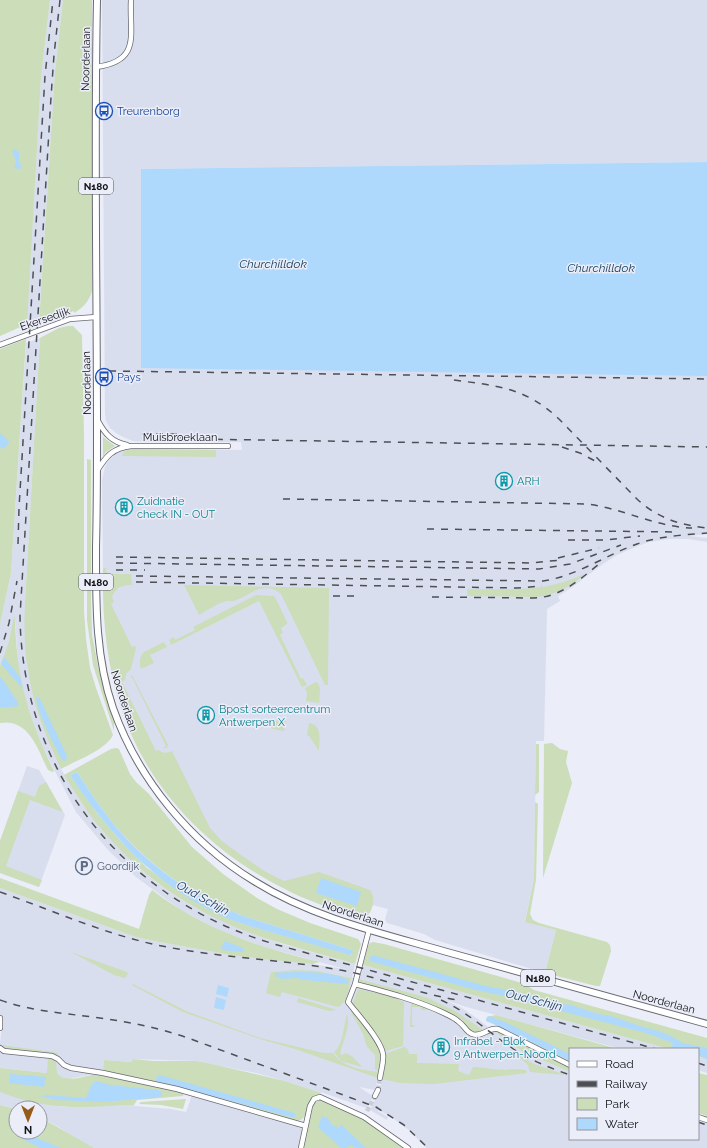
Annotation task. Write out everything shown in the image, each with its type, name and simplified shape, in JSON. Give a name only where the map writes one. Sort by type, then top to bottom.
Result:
[{"type":"main road","name":"Noorderlaan","points":[[97,0],[96,607],[100,656],[113,706],[126,739],[137,760],[169,807],[192,831],[230,865],[252,880],[300,905],[325,916],[369,930],[707,1024]]},
{"type":"street","points":[[96,68],[120,60],[127,52],[131,41],[132,0]]},
{"type":"street","name":"Ekersedijk","points":[[0,345],[70,319],[96,318]]},
{"type":"street","name":"Muisbroeklaan","points":[[97,420],[108,437],[121,444],[131,446]]},
{"type":"street","name":"Muisbroeklaan","points":[[97,471],[103,461],[115,450],[122,447],[228,446]]},
{"type":"street","points":[[369,930],[355,984],[348,1002],[378,1041],[382,1050],[383,1063],[380,1078]]},
{"type":"street","points":[[355,984],[398,995],[429,1006],[456,1020],[474,1035],[480,1034],[491,1028],[498,1029],[569,1065]]},
{"type":"street","points":[[0,1018],[0,1028]]},
{"type":"street","points":[[0,1048],[4,1051],[52,1056],[64,1065],[71,1068],[103,1073],[177,1089],[306,1126]]},
{"type":"street","points":[[375,1096],[378,1090]]},
{"type":"street","points":[[301,1148],[310,1106],[314,1099],[317,1098],[324,1098],[364,1117],[408,1148]]},
{"type":"street","points":[[364,1117],[367,1111]]},
{"type":"shaded area","points":[[50,0],[63,0],[55,72],[39,324],[26,329],[41,77]]},
{"type":"shaded area","points":[[102,0],[707,0],[707,162],[141,169],[707,376],[707,534],[690,536],[707,538],[707,542],[688,539],[669,539],[649,542],[638,546],[617,555],[603,564],[558,596],[560,601],[547,609],[544,741],[536,741],[534,879],[525,921],[556,930],[545,973],[435,940],[424,934],[387,923],[385,919],[388,909],[372,905],[370,913],[284,884],[233,852],[186,809],[120,689],[108,594],[125,585],[107,574],[106,568],[103,568],[102,480],[108,461],[116,453],[129,449],[242,450],[241,442],[133,441],[116,433],[110,428],[106,421]]},
{"type":"shaded area","points":[[40,338],[25,603],[25,642],[28,670],[37,708],[61,769],[83,805],[99,826],[119,849],[137,866],[157,883],[180,899],[205,913],[249,932],[282,944],[355,964],[352,978],[359,978],[363,965],[665,1048],[617,1048],[445,1000],[462,1008],[478,1019],[488,1027],[483,1030],[488,1033],[493,1030],[523,1052],[569,1072],[569,1140],[699,1140],[699,1120],[707,1123],[707,1148],[426,1148],[410,1131],[390,1116],[378,1110],[388,1117],[387,1120],[370,1110],[380,1091],[382,1079],[378,1078],[375,1090],[359,1087],[373,1096],[366,1108],[285,1081],[256,1073],[196,1061],[133,1059],[131,1062],[104,1060],[103,1075],[94,1074],[68,1079],[47,1073],[0,1068],[0,1043],[3,1016],[0,1015],[0,888],[136,937],[236,956],[299,962],[345,969],[268,948],[223,932],[182,911],[136,877],[108,850],[76,812],[45,752],[35,729],[23,692],[18,665],[15,617],[9,641],[0,666],[0,624],[11,573],[26,343]]},
{"type":"shaded area","points":[[27,766],[39,770],[65,815],[39,887],[0,873],[0,841]]},
{"type":"shaded area","points":[[699,1056],[707,1059],[707,1073],[699,1070]]},
{"type":"shaded area","points":[[0,1092],[26,1100],[8,1100],[8,1107],[0,1105]]},
{"type":"shaded area","points":[[192,1095],[308,1128],[304,1148],[94,1148],[48,1122],[48,1105],[65,1107],[134,1105],[186,1112]]},
{"type":"green space","points":[[0,0],[50,0],[41,77],[27,324],[0,336]]},
{"type":"green space","points":[[63,0],[92,0],[92,291],[91,295],[83,306],[74,313],[74,311],[39,324],[55,72]]},
{"type":"green space","points":[[73,326],[82,335],[84,437],[84,611],[86,639],[90,668],[113,735],[104,746],[90,755],[61,769],[45,733],[33,696],[26,653],[24,620],[40,338],[59,328]]},
{"type":"green space","points":[[26,339],[11,573],[0,624],[0,349]]},
{"type":"green space","points":[[103,437],[115,446],[106,452],[103,457]]},
{"type":"green space","points":[[133,449],[216,450],[216,457],[122,456],[124,451]]},
{"type":"green space","points":[[87,459],[91,460],[92,635],[100,676],[114,722],[114,731],[93,665],[87,620]]},
{"type":"green space","points":[[103,568],[106,568],[107,574],[131,574],[132,585],[122,586],[117,589],[112,597],[114,602],[111,604],[132,647],[135,646],[136,648],[131,669],[126,674],[125,680],[122,682],[156,751],[159,750],[165,753],[172,751],[210,828],[222,841],[241,855],[266,872],[284,881],[319,872],[370,890],[373,896],[373,903],[368,915],[359,918],[301,897],[256,873],[230,856],[206,836],[184,814],[164,790],[147,765],[132,737],[116,691],[108,656],[104,621]]},
{"type":"green space","points":[[584,574],[562,590],[543,596],[467,596],[467,589],[526,589],[555,584]]},
{"type":"green space","points":[[184,585],[329,588],[328,685],[325,685],[281,594],[268,588],[262,588],[240,599],[221,603],[199,615]]},
{"type":"green space","points":[[256,595],[274,596],[276,599],[287,622],[287,624],[281,628],[283,633],[280,635],[301,679],[303,678],[307,685],[302,687],[259,601],[171,645],[169,640],[174,637],[175,640],[195,630],[193,627]]},
{"type":"green space","points":[[14,617],[18,659],[25,696],[37,733],[54,771],[53,772],[48,770],[36,745],[25,730],[18,725],[0,723],[0,666],[9,641]]},
{"type":"green space","points":[[164,642],[167,647],[150,655],[154,663],[141,669],[140,660],[142,654]]},
{"type":"green space","points":[[132,675],[168,745],[167,748],[163,748],[166,746],[132,677],[130,678]]},
{"type":"green space","points":[[316,682],[320,688],[319,707],[319,703],[306,701],[307,693],[305,688]]},
{"type":"green space","points":[[281,718],[286,719],[284,731],[271,728],[271,724]]},
{"type":"green space","points":[[309,723],[313,724],[318,730],[320,738],[319,751],[307,735]]},
{"type":"green space","points":[[552,743],[560,749],[568,751],[566,762],[572,783],[543,878],[544,744]]},
{"type":"green space","points":[[536,744],[539,744],[539,792],[535,795]]},
{"type":"green space","points":[[111,749],[119,749],[130,774],[136,782],[149,794],[192,847],[223,874],[257,898],[277,909],[310,923],[358,939],[361,944],[355,964],[274,941],[226,923],[185,901],[147,875],[113,843],[93,819],[64,775]],"holes":[[[77,772],[103,810],[126,838],[140,852],[172,878],[224,908],[243,916],[352,950],[352,955],[240,923],[204,907],[147,868],[118,838],[97,813],[70,775]]]},
{"type":"green space","points":[[46,782],[63,812],[30,800],[6,866],[42,880],[39,887],[0,873],[0,841],[18,791],[35,797],[39,786]]},
{"type":"green space","points":[[535,802],[538,804],[536,880],[530,914],[533,920],[539,923],[607,942],[610,945],[611,951],[600,986],[545,973],[556,930],[525,922],[534,879]]},
{"type":"green space","points":[[0,878],[139,929],[149,895],[152,890],[190,915],[232,935],[275,950],[320,962],[312,964],[236,956],[136,937],[0,888]]},
{"type":"green space","points":[[373,942],[384,944],[522,983],[534,990],[707,1038],[707,1059],[699,1056],[699,1048],[665,1048],[363,965],[370,943]]},
{"type":"green space","points":[[71,952],[127,972],[128,974],[125,978],[114,975]]},
{"type":"green space","points":[[296,970],[316,971],[351,978],[348,994],[344,1002],[338,1007],[282,992],[280,997],[266,993],[271,972]]},
{"type":"green space","points":[[359,979],[428,998],[455,1011],[483,1030],[479,1032],[472,1031],[461,1019],[454,1015],[414,999],[358,983]]},
{"type":"green space","points":[[133,984],[186,1011],[260,1038],[324,1053],[333,1053],[342,1062],[348,1065],[360,1069],[379,1072],[378,1078],[183,1012],[132,985]]},
{"type":"green space","points":[[358,989],[390,996],[404,1002],[403,1046],[385,1051],[381,1042],[353,1004]]},
{"type":"green space","points":[[298,998],[337,1010],[329,1011],[297,1002]]},
{"type":"green space","points":[[411,1003],[427,1008],[427,1010],[421,1010],[421,1007],[412,1007],[412,1025],[415,1025],[414,1027],[410,1027]]},
{"type":"green space","points":[[351,1009],[368,1029],[378,1046],[380,1051],[379,1070],[375,1070],[375,1055],[367,1047],[363,1034],[352,1014]]},
{"type":"green space","points":[[347,1014],[348,1023],[340,1053],[342,1055],[346,1053],[353,1057],[362,1067],[341,1061],[334,1052],[341,1040]]},
{"type":"green space","points":[[496,1015],[614,1048],[569,1048],[569,1061],[486,1020],[487,1017]]},
{"type":"green space","points":[[493,1030],[498,1031],[569,1066],[569,1072],[523,1052]]},
{"type":"green space","points":[[1,1045],[58,1053],[57,1055],[5,1048]]},
{"type":"green space","points":[[404,1047],[407,1048],[409,1054],[417,1054],[417,1063],[459,1064],[458,1071],[469,1075],[473,1067],[497,1070],[522,1069],[526,1070],[527,1073],[434,1084],[400,1083],[382,1079],[385,1054]]},
{"type":"green space","points":[[519,1055],[534,1064],[566,1075],[530,1072],[528,1065],[519,1057]]},
{"type":"green space","points":[[48,1057],[56,1061],[57,1073],[66,1078],[72,1079],[100,1074],[184,1093],[183,1096],[137,1100],[134,1105],[80,1107],[48,1105],[48,1100],[25,1100],[0,1092],[0,1068],[47,1073]]},
{"type":"green space","points":[[133,1059],[153,1061],[196,1061],[285,1081],[321,1093],[311,1100],[304,1118],[294,1121],[103,1071],[104,1060],[131,1062]]},
{"type":"green space","points":[[699,1073],[707,1075],[707,1116],[699,1113]]},
{"type":"green space","points":[[186,1099],[183,1109],[161,1105],[139,1104],[141,1102]]},
{"type":"green space","points":[[321,1100],[362,1118],[405,1148],[304,1148],[313,1106],[315,1102]]},
{"type":"green space","points":[[0,1105],[8,1107],[8,1140],[48,1140],[48,1122],[94,1148],[0,1148]]},
{"type":"water","points":[[15,149],[19,152],[19,162],[22,167],[20,169],[14,168],[16,161],[12,151]]},
{"type":"water","name":"Churchilldok","points":[[707,162],[707,376],[141,368],[141,169]]},
{"type":"water","points":[[0,433],[9,441],[7,446],[2,449],[0,447]]},
{"type":"water","points":[[4,657],[20,677],[23,689],[1,664]]},
{"type":"water","points":[[1,677],[19,704],[18,706],[0,708]]},
{"type":"water","points":[[36,698],[39,698],[41,701],[67,756],[66,761],[62,760],[50,737],[40,713]]},
{"type":"water","name":"Oud Schijn","points":[[77,772],[89,791],[125,838],[172,878],[206,899],[243,916],[352,950],[353,954],[350,955],[234,921],[198,904],[155,874],[118,838],[85,797],[70,775]]},
{"type":"water","points":[[321,878],[361,892],[357,906],[316,893]]},
{"type":"water","points":[[225,941],[243,948],[243,952],[222,950],[221,948]]},
{"type":"water","name":"Oud Schijn","points":[[372,955],[486,986],[517,992],[546,1001],[571,1005],[598,1014],[611,1016],[656,1030],[683,1043],[707,1048],[707,1059],[700,1056],[699,1048],[671,1048],[673,1043],[646,1033],[369,961],[369,958]]},
{"type":"water","points":[[293,972],[331,974],[349,981],[347,984],[296,978],[282,979],[275,976],[275,973]]},
{"type":"water","points":[[218,985],[229,988],[227,997],[216,994]]},
{"type":"water","points":[[216,997],[226,1000],[224,1010],[214,1008]]},
{"type":"water","points":[[489,1016],[505,1022],[569,1054],[569,1061],[486,1021],[487,1017]]},
{"type":"water","points":[[10,1074],[46,1077],[44,1087],[9,1083]]},
{"type":"water","points":[[159,1075],[295,1113],[296,1116],[294,1118],[156,1081],[157,1076]]},
{"type":"water","points":[[96,1081],[110,1085],[158,1090],[162,1092],[162,1096],[154,1098],[101,1102],[57,1100],[42,1097],[44,1095],[86,1098],[91,1085]]},
{"type":"water","points":[[322,1116],[328,1118],[332,1125],[340,1128],[340,1125],[342,1125],[366,1148],[356,1148],[351,1145],[341,1148],[318,1127]]},
{"type":"water","points":[[24,1140],[42,1140],[61,1148],[41,1148]]},
{"type":"tunnel","points":[[378,1090],[380,1078]]},
{"type":"tunnel","points":[[367,1111],[375,1096]]},
{"type":"railway","points":[[18,544],[45,76],[53,0]]},
{"type":"railway","points":[[60,0],[51,97],[20,616],[25,674],[40,728],[62,778],[92,823],[129,863],[172,896],[220,924],[274,944],[652,1048]]},
{"type":"railway","points":[[109,371],[707,379]]},
{"type":"railway","points":[[454,380],[484,384],[510,390],[534,400],[559,419],[645,506],[669,520],[707,528]]},
{"type":"railway","points":[[142,434],[179,434]]},
{"type":"railway","points":[[174,437],[195,439],[707,447]]},
{"type":"railway","points":[[562,447],[580,453],[597,462]]},
{"type":"railway","points":[[283,499],[588,504],[601,506],[666,525],[692,528]]},
{"type":"railway","points":[[427,529],[677,532]]},
{"type":"railway","points":[[136,576],[543,581],[568,575],[645,541],[672,536],[707,533]]},
{"type":"railway","points":[[568,540],[605,540],[640,536]]},
{"type":"railway","points":[[116,563],[539,569],[570,564],[621,545]]},
{"type":"railway","points":[[558,558],[599,548]]},
{"type":"railway","points":[[116,557],[531,563],[561,560]]},
{"type":"railway","points":[[432,597],[544,597],[553,595],[569,587],[599,564]]},
{"type":"railway","points":[[116,570],[145,570]]},
{"type":"railway","points":[[0,653],[9,623],[17,581]]},
{"type":"railway","points":[[136,582],[518,588],[542,586]]},
{"type":"railway","points":[[333,596],[356,596]]},
{"type":"railway","points":[[0,892],[118,935],[157,945],[203,953],[295,963],[340,970],[428,994],[458,1000]]},
{"type":"railway","points":[[0,1000],[37,1010],[133,1023],[188,1038],[376,1107],[404,1125],[428,1148]]},
{"type":"railway","points":[[441,1000],[460,1010],[519,1052],[555,1070],[569,1075]]},
{"type":"railway","points":[[699,1063],[707,1066]]},
{"type":"railway","points":[[699,1122],[707,1125]]},
{"type":"place","name":"Treurenborg","points":[[104,111]]},
{"type":"place","name":"Pays","points":[[104,377]]},
{"type":"place","name":"ARH","points":[[504,481]]},
{"type":"place","name":"Zuidnatie check IN - OUT","points":[[124,507]]},
{"type":"place","name":"Bpost sorteercentrum Antwerpen X","points":[[206,715]]},
{"type":"place","name":"Goordijk","points":[[84,866]]},
{"type":"place","name":"Infrabel - Blok 9 Antwerpen-Noord","points":[[441,1047]]}]
